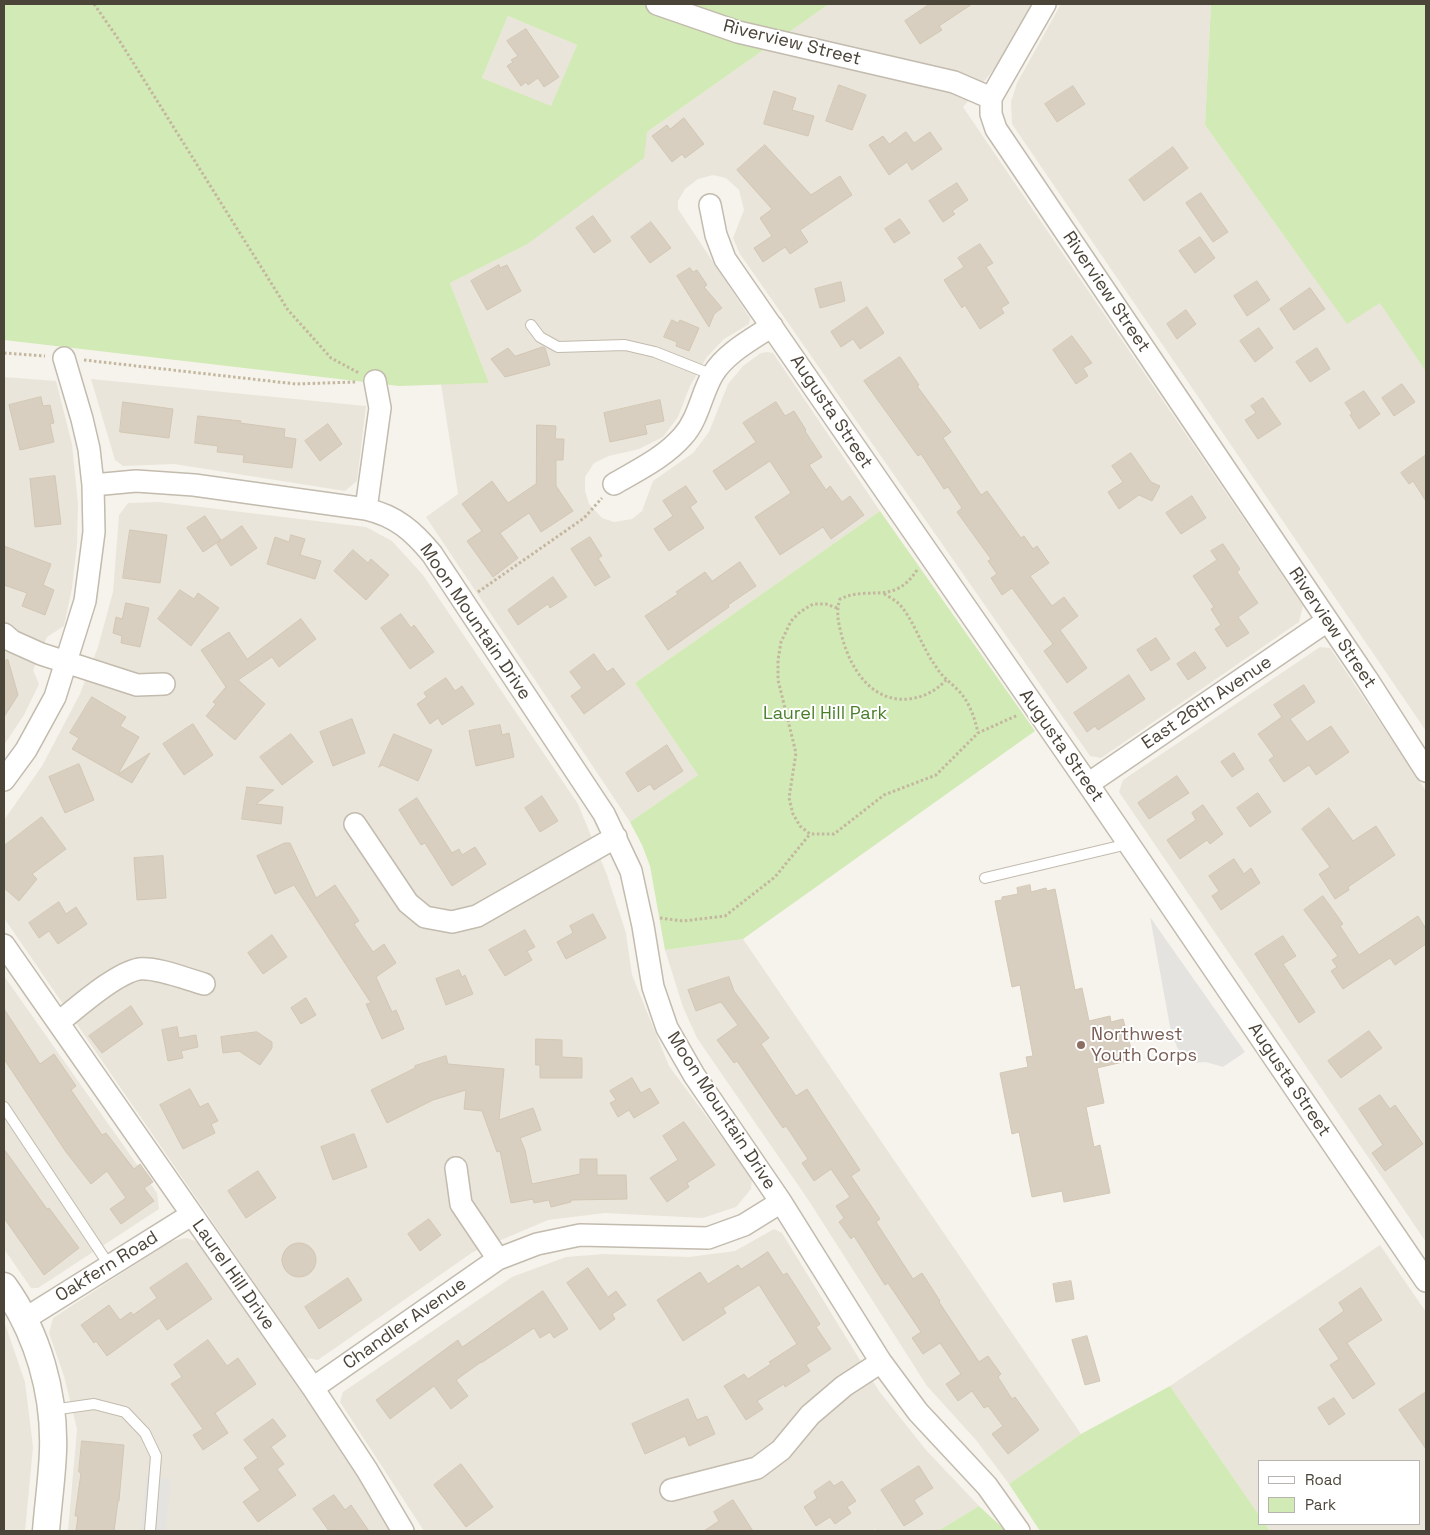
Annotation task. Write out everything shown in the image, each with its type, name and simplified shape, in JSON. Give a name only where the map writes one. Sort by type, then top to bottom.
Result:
[{"type":"street","name":"Riverview Street","points":[[657,4],[738,32],[954,82],[991,98],[991,114],[996,129],[1367,680],[1426,771]]},
{"type":"street","points":[[991,98],[1045,4]]},
{"type":"street","name":"Augusta Street","points":[[710,205],[716,235],[725,259],[1088,784],[1426,1281]]},
{"type":"street","points":[[614,484],[645,466],[683,436],[696,418],[713,375],[730,355],[772,326]]},
{"type":"street","points":[[4,780],[26,750],[55,697],[85,601],[94,532],[93,485],[89,449],[64,358]]},
{"type":"street","points":[[366,509],[380,408],[376,381]]},
{"type":"street","name":"Moon Mountain Drive","points":[[93,485],[136,481],[194,484],[366,509],[384,513],[417,536],[432,554],[604,814],[616,837],[631,871],[641,915],[653,987],[667,1028],[694,1075],[781,1202],[881,1362],[918,1412],[987,1486],[1019,1531]]},
{"type":"street","name":"East 26th Avenue","points":[[1088,784],[1327,621]]},
{"type":"street","points":[[4,634],[12,641],[41,654],[137,685],[164,684]]},
{"type":"street","points":[[355,824],[408,903],[426,917],[452,922],[477,916],[616,837]]},
{"type":"street","name":"Laurel Hill Drive","points":[[4,945],[59,1022],[190,1215],[313,1388],[367,1470],[403,1531]]},
{"type":"street","points":[[59,1022],[119,977],[139,969],[153,970],[204,984]]},
{"type":"street","points":[[456,1168],[461,1204],[498,1259]]},
{"type":"street","name":"Chandler Avenue","points":[[313,1388],[498,1259],[537,1244],[580,1235],[708,1238],[744,1225],[781,1202]]},
{"type":"street","name":"Oakfern Road","points":[[23,1320],[190,1215]]},
{"type":"street","points":[[4,1286],[36,1348],[47,1381],[52,1410],[53,1451],[46,1531]]},
{"type":"street","points":[[671,1490],[757,1468],[781,1450],[810,1415],[844,1386],[881,1362]]},
{"type":"lane","points":[[531,325],[540,337],[558,347],[625,345],[656,352],[713,375]]},
{"type":"lane","points":[[985,878],[1128,844]]},
{"type":"lane","points":[[4,1107],[109,1265]]},
{"type":"lane","points":[[52,1410],[94,1404],[125,1412],[145,1433],[156,1456],[150,1531]]},
{"type":"path","points":[[94,4],[119,40],[288,310],[331,358],[376,381]]},
{"type":"path","points":[[4,352],[296,384],[376,381]]},
{"type":"path","points":[[463,602],[584,518],[614,484]]},
{"type":"path","points":[[927,553],[912,578],[900,588],[884,594],[850,594],[840,599],[837,608],[844,645],[855,669],[866,684],[882,696],[900,700],[920,697],[938,689],[946,680]]},
{"type":"path","points":[[884,594],[897,601],[907,615],[934,665],[946,680],[960,692],[970,708],[978,733]]},
{"type":"path","points":[[837,608],[826,604],[813,604],[800,612],[791,621],[781,642],[778,660],[778,680],[796,753],[788,798],[793,814],[800,826],[810,834],[834,834],[884,794],[936,775],[978,733],[1019,715],[1033,705]]},
{"type":"path","points":[[641,915],[683,920],[725,916],[774,877],[810,834]]},
{"type":"shaded area","points":[[829,4],[1033,4],[995,68],[963,107],[1303,606],[1299,622],[1101,758],[1090,756],[740,254],[733,238],[744,210],[739,190],[726,178],[713,175],[698,179],[685,189],[678,201],[678,209],[750,318],[749,324],[724,339],[707,357],[690,386],[678,417],[663,437],[639,449],[609,456],[594,463],[585,477],[585,491],[589,504],[602,518],[614,522],[632,519],[642,511],[653,481],[693,453],[709,432],[728,384],[743,366],[761,353],[767,352],[773,353],[880,511],[635,683],[698,775],[630,822],[426,517],[458,494],[441,384],[489,383],[450,283],[526,245],[647,132]]},
{"type":"shaded area","points":[[1061,4],[1211,4],[1205,125],[1347,323],[1380,302],[1426,372],[1426,731],[1012,124],[1011,102],[1017,83]]},
{"type":"shaded area","points":[[508,16],[577,45],[551,107],[482,78]]},
{"type":"shaded area","points":[[4,377],[56,381],[72,444],[78,504],[77,544],[72,588],[64,626],[47,637],[33,670],[39,684],[24,715],[4,745]]},
{"type":"shaded area","points":[[91,379],[366,406],[357,481],[345,491],[174,464],[123,466],[115,460]]},
{"type":"shaded area","points":[[159,502],[366,527],[392,541],[423,575],[578,804],[607,875],[626,933],[632,975],[669,1066],[752,1178],[751,1189],[736,1207],[703,1218],[605,1213],[548,1220],[473,1252],[318,1360],[306,1358],[4,918],[4,820],[42,766],[80,694],[98,647],[113,592],[119,515],[128,503]]},
{"type":"shaded area","points":[[1320,647],[1330,648],[1426,791],[1426,1242],[1119,792],[1123,780]]},
{"type":"shaded area","points":[[1150,917],[1245,1052],[1223,1067],[1206,1062],[1194,1063],[1187,1061],[1178,1049],[1171,1032]]},
{"type":"shaded area","points":[[743,939],[1081,1434],[1009,1484],[976,1440],[927,1386],[809,1201],[697,1038],[683,1007],[665,950]]},
{"type":"shaded area","points":[[4,976],[157,1193],[159,1209],[38,1288],[31,1288],[4,1249]]},
{"type":"shaded area","points":[[774,1229],[782,1233],[879,1391],[926,1450],[979,1506],[938,1531],[877,1531],[875,1529],[871,1531],[424,1531],[340,1402],[343,1392],[512,1277],[566,1257],[604,1254],[689,1257],[735,1251]]},
{"type":"shaded area","points":[[187,1238],[200,1243],[354,1467],[390,1531],[271,1531],[269,1529],[265,1531],[68,1531],[77,1429],[64,1376],[49,1333],[53,1318],[171,1241]]},
{"type":"shaded area","points":[[1380,1245],[1426,1312],[1426,1531],[1270,1531],[1266,1525],[1420,1525],[1420,1460],[1258,1460],[1258,1514],[1170,1386]]},
{"type":"shaded area","points":[[4,1321],[25,1382],[33,1447],[25,1531],[4,1531]]},
{"type":"shaded area","points":[[146,1477],[171,1479],[166,1531],[141,1531]]},
{"type":"green space","points":[[4,4],[829,4],[647,132],[644,158],[526,245],[450,283],[489,383],[399,386],[4,340]],"holes":[[[508,16],[577,45],[551,106],[482,78]]]},
{"type":"green space","points":[[1211,4],[1426,4],[1426,372],[1380,303],[1347,324],[1205,125]]},
{"type":"green space","name":"Laurel Hill Park","points":[[880,511],[1035,731],[743,939],[665,950],[650,866],[630,822],[698,775],[635,683]]},
{"type":"green space","points":[[1170,1386],[1258,1514],[1258,1525],[1266,1525],[1270,1531],[1040,1531],[1009,1484],[1081,1434]]},
{"type":"green space","points":[[979,1506],[1006,1531],[938,1531]]},
{"type":"building","points":[[930,4],[972,4],[939,26],[942,30],[920,44],[905,21]]},
{"type":"building","points":[[526,29],[559,77],[544,87],[538,78],[528,85],[526,82],[521,86],[507,66],[513,62],[511,60],[518,56],[507,41]]},
{"type":"building","points":[[839,85],[866,95],[852,130],[826,121]]},
{"type":"building","points":[[1073,86],[1085,104],[1057,122],[1045,104]]},
{"type":"building","points":[[774,91],[796,98],[792,110],[814,116],[808,136],[764,124]]},
{"type":"building","points":[[684,118],[704,144],[685,158],[682,154],[672,162],[652,136],[667,125],[670,129]]},
{"type":"building","points":[[906,132],[914,143],[930,132],[942,149],[912,170],[907,162],[889,175],[869,145],[883,136],[889,144]]},
{"type":"building","points":[[765,145],[811,195],[840,176],[852,195],[800,230],[808,242],[790,254],[785,247],[763,262],[754,248],[772,236],[760,218],[772,209],[737,170]]},
{"type":"building","points":[[1173,147],[1188,168],[1144,201],[1129,180]]},
{"type":"building","points":[[957,183],[968,200],[952,211],[955,214],[943,222],[929,201]]},
{"type":"building","points":[[1201,193],[1228,232],[1213,242],[1186,203]]},
{"type":"building","points":[[593,216],[611,241],[594,253],[576,228]]},
{"type":"building","points":[[900,219],[910,233],[894,243],[885,229]]},
{"type":"building","points":[[651,222],[671,248],[650,263],[631,237]]},
{"type":"building","points":[[1200,237],[1215,258],[1195,273],[1179,251]]},
{"type":"building","points":[[980,244],[993,263],[986,267],[1009,303],[1001,308],[1004,313],[980,329],[965,305],[962,308],[944,280],[964,267],[958,258]]},
{"type":"building","points":[[499,265],[500,268],[507,265],[521,291],[487,310],[471,281]]},
{"type":"building","points":[[690,268],[693,272],[697,270],[707,285],[704,287],[722,308],[714,314],[709,327],[677,276]]},
{"type":"building","points":[[1257,281],[1270,300],[1247,316],[1234,296]]},
{"type":"building","points":[[841,282],[845,301],[820,308],[815,289]]},
{"type":"building","points":[[1310,288],[1325,309],[1294,330],[1280,309]]},
{"type":"building","points":[[867,307],[884,333],[860,349],[853,339],[841,347],[831,332]]},
{"type":"building","points":[[1186,310],[1196,324],[1177,339],[1167,324]]},
{"type":"building","points":[[672,320],[678,323],[680,320],[699,328],[689,351],[676,346],[677,342],[664,337]]},
{"type":"building","points":[[1259,328],[1273,348],[1255,362],[1240,341]]},
{"type":"building","points":[[1072,336],[1092,363],[1083,368],[1088,376],[1076,384],[1053,350]]},
{"type":"building","points":[[508,348],[515,356],[545,348],[550,365],[505,377],[491,359]]},
{"type":"building","points":[[1317,348],[1330,369],[1310,382],[1296,362]]},
{"type":"building","points":[[900,357],[919,385],[917,386],[951,432],[943,438],[981,495],[987,491],[1021,538],[1024,536],[1033,549],[1037,546],[1049,563],[1030,576],[1052,606],[1064,597],[1078,616],[1060,630],[1087,668],[1067,683],[1044,651],[1053,644],[1012,588],[1002,595],[991,578],[997,574],[988,561],[991,559],[957,512],[962,508],[948,487],[944,489],[921,454],[918,456],[864,381]]},
{"type":"building","points":[[1402,384],[1415,402],[1394,416],[1382,398]]},
{"type":"building","points":[[1364,391],[1380,414],[1359,429],[1345,403]]},
{"type":"building","points":[[41,397],[43,406],[50,405],[54,423],[50,424],[54,442],[20,450],[9,405]]},
{"type":"building","points":[[1263,398],[1281,424],[1258,439],[1245,420],[1256,413],[1251,406]]},
{"type":"building","points":[[660,400],[664,421],[645,425],[647,434],[610,442],[604,413]]},
{"type":"building","points":[[123,402],[173,409],[169,438],[120,432]]},
{"type":"building","points":[[776,402],[785,416],[794,411],[822,457],[809,465],[826,490],[830,486],[842,502],[850,496],[864,515],[831,539],[823,527],[780,555],[755,517],[791,493],[770,461],[726,490],[713,471],[756,442],[743,423]]},
{"type":"building","points":[[198,416],[285,429],[284,437],[296,439],[292,468],[243,462],[244,455],[217,452],[218,446],[195,443]]},
{"type":"building","points":[[328,424],[342,444],[320,461],[305,441]]},
{"type":"building","points":[[537,425],[556,426],[555,439],[564,439],[563,460],[556,460],[556,486],[573,511],[541,532],[529,513],[500,533],[518,558],[493,577],[467,541],[482,531],[462,504],[492,481],[508,503],[536,484]]},
{"type":"building","points":[[1131,453],[1151,482],[1160,486],[1152,501],[1139,495],[1119,509],[1108,492],[1123,482],[1112,466]]},
{"type":"building","points":[[1426,455],[1426,501],[1413,481],[1409,484],[1401,473]]},
{"type":"building","points":[[55,476],[61,524],[35,527],[30,479]]},
{"type":"building","points":[[686,486],[697,502],[690,507],[704,528],[669,551],[654,529],[673,516],[663,501]]},
{"type":"building","points":[[1192,496],[1206,518],[1181,534],[1166,513]]},
{"type":"building","points":[[205,516],[221,540],[203,552],[187,528]]},
{"type":"building","points":[[242,526],[257,548],[231,566],[217,544]]},
{"type":"building","points":[[130,530],[167,535],[160,583],[123,578]]},
{"type":"building","points":[[291,535],[305,539],[300,555],[321,561],[315,579],[267,564],[275,537],[289,542]]},
{"type":"building","points":[[590,537],[602,556],[598,558],[610,577],[595,586],[571,549]]},
{"type":"building","points":[[1223,544],[1240,569],[1237,572],[1258,603],[1238,617],[1249,633],[1227,647],[1215,629],[1221,625],[1211,609],[1214,607],[1193,576],[1217,560],[1211,551]]},
{"type":"building","points":[[4,546],[51,564],[43,585],[54,590],[45,615],[22,606],[27,593],[4,585]]},
{"type":"building","points":[[353,550],[368,563],[371,559],[389,575],[366,600],[334,571]]},
{"type":"building","points":[[740,562],[756,586],[668,650],[645,616],[678,594],[676,592],[705,572],[712,581]]},
{"type":"building","points":[[553,577],[567,597],[550,608],[548,604],[518,625],[508,610]]},
{"type":"building","points":[[180,590],[194,599],[198,593],[219,608],[191,646],[158,619]]},
{"type":"building","points":[[126,603],[149,608],[140,647],[121,643],[122,636],[113,633],[116,617],[122,619]]},
{"type":"building","points":[[401,614],[411,628],[414,625],[434,652],[410,669],[381,628]]},
{"type":"building","points":[[301,619],[316,639],[279,667],[272,657],[238,680],[265,704],[235,740],[206,716],[216,704],[213,702],[226,687],[201,650],[229,632],[247,659]]},
{"type":"building","points":[[1156,638],[1170,659],[1151,671],[1137,650]]},
{"type":"building","points":[[1195,652],[1206,668],[1188,680],[1177,664]]},
{"type":"building","points":[[594,654],[607,672],[613,668],[625,684],[584,714],[571,696],[582,688],[570,672]]},
{"type":"building","points":[[8,660],[18,695],[4,717],[4,661]]},
{"type":"building","points":[[1129,675],[1145,699],[1098,730],[1095,726],[1087,732],[1074,713]]},
{"type":"building","points":[[446,678],[455,691],[462,686],[474,704],[442,725],[438,718],[430,724],[417,704],[427,697],[424,693]]},
{"type":"building","points":[[1304,685],[1315,702],[1290,719],[1307,742],[1331,726],[1349,752],[1316,775],[1309,765],[1284,782],[1269,760],[1274,756],[1258,734],[1282,717],[1274,705]]},
{"type":"building","points":[[92,697],[126,717],[120,726],[139,737],[118,774],[150,753],[132,783],[72,749],[79,738],[70,733]]},
{"type":"building","points":[[352,719],[365,753],[333,766],[320,732]]},
{"type":"building","points":[[193,724],[213,755],[184,775],[163,744]]},
{"type":"building","points":[[500,725],[502,735],[509,733],[514,757],[476,766],[469,731]]},
{"type":"building","points":[[291,734],[313,762],[282,785],[260,757]]},
{"type":"building","points":[[394,734],[432,750],[418,781],[382,765],[379,767]]},
{"type":"building","points":[[667,745],[683,771],[654,790],[650,784],[638,792],[626,773]]},
{"type":"building","points":[[1234,753],[1244,769],[1232,777],[1221,762]]},
{"type":"building","points":[[79,764],[94,800],[65,813],[49,777]]},
{"type":"building","points":[[1177,776],[1189,793],[1149,819],[1138,803]]},
{"type":"building","points":[[247,787],[274,790],[256,804],[283,807],[281,824],[242,819]]},
{"type":"building","points":[[1258,793],[1271,812],[1250,827],[1237,808]]},
{"type":"building","points":[[542,796],[558,821],[540,832],[525,808]]},
{"type":"building","points":[[417,798],[452,853],[459,849],[462,855],[475,847],[486,864],[452,886],[425,843],[421,845],[399,810]]},
{"type":"building","points":[[1203,805],[1223,834],[1210,844],[1207,840],[1180,859],[1167,840],[1196,820],[1192,813]]},
{"type":"building","points":[[1329,808],[1353,841],[1376,826],[1395,855],[1348,887],[1349,890],[1335,899],[1319,874],[1330,867],[1302,829]]},
{"type":"building","points":[[42,817],[66,849],[32,874],[37,879],[19,901],[4,888],[4,846]]},
{"type":"building","points":[[285,843],[290,843],[316,898],[335,885],[359,921],[354,924],[373,952],[384,944],[396,963],[376,977],[392,1012],[396,1010],[404,1029],[382,1039],[366,1004],[371,1003],[294,885],[275,894],[257,856]]},
{"type":"building","points":[[163,856],[166,898],[137,900],[134,858]]},
{"type":"building","points":[[1234,859],[1244,874],[1251,868],[1260,883],[1221,910],[1212,896],[1219,891],[1209,876]]},
{"type":"building","name":"Northwest Youth Corps","points":[[1030,885],[1031,892],[1046,888],[1047,891],[1055,889],[1075,990],[1082,988],[1089,1021],[1110,1016],[1111,1022],[1123,1019],[1132,1052],[1126,1053],[1127,1061],[1097,1068],[1104,1103],[1086,1107],[1094,1147],[1100,1145],[1110,1193],[1064,1202],[1062,1191],[1032,1197],[1019,1132],[1012,1134],[1000,1073],[1028,1067],[1026,1057],[1033,1056],[1020,985],[1012,987],[995,901],[1002,900],[1002,897],[1018,894],[1017,888]]},
{"type":"building","points":[[1323,896],[1343,924],[1340,926],[1359,955],[1418,916],[1426,929],[1426,944],[1395,965],[1390,958],[1343,989],[1331,971],[1337,967],[1332,960],[1338,956],[1304,910]]},
{"type":"building","points":[[59,902],[66,914],[76,907],[87,924],[58,944],[49,931],[39,938],[29,923]]},
{"type":"building","points":[[593,914],[606,938],[566,959],[557,942],[573,933],[570,926]]},
{"type":"building","points":[[525,930],[535,947],[527,951],[532,960],[505,976],[489,950]]},
{"type":"building","points":[[272,935],[287,957],[263,974],[248,953]]},
{"type":"building","points":[[1283,936],[1296,956],[1283,964],[1315,1012],[1299,1023],[1255,954]]},
{"type":"building","points":[[459,970],[462,977],[465,975],[473,994],[446,1005],[436,979]]},
{"type":"building","points":[[729,977],[734,991],[769,1038],[761,1044],[796,1096],[807,1089],[860,1170],[851,1176],[880,1219],[876,1222],[913,1279],[922,1273],[979,1362],[988,1356],[1001,1374],[998,1377],[1012,1399],[1015,1397],[1039,1430],[1008,1454],[992,1434],[1003,1426],[988,1406],[984,1408],[972,1391],[958,1401],[946,1384],[961,1374],[940,1343],[923,1354],[912,1338],[921,1332],[888,1283],[885,1285],[854,1236],[851,1239],[839,1222],[844,1218],[836,1206],[850,1197],[831,1169],[814,1181],[802,1163],[808,1159],[786,1126],[783,1128],[737,1061],[734,1063],[717,1040],[738,1025],[721,1002],[696,1011],[688,990]]},
{"type":"building","points":[[306,998],[316,1015],[301,1024],[291,1008]]},
{"type":"building","points":[[131,1006],[143,1024],[102,1053],[89,1036]]},
{"type":"building","points":[[4,1009],[40,1064],[54,1054],[76,1086],[71,1090],[102,1135],[106,1133],[134,1169],[140,1164],[153,1182],[144,1188],[154,1201],[121,1224],[110,1209],[126,1198],[107,1171],[91,1184],[66,1152],[4,1059]]},
{"type":"building","points":[[177,1027],[179,1038],[196,1035],[198,1047],[181,1051],[183,1058],[168,1061],[162,1030]]},
{"type":"building","points":[[1369,1031],[1382,1048],[1341,1078],[1328,1061]]},
{"type":"building","points":[[257,1032],[272,1042],[272,1048],[260,1065],[239,1051],[223,1053],[221,1037]]},
{"type":"building","points":[[536,1039],[562,1040],[562,1057],[582,1058],[582,1078],[540,1078],[540,1065],[536,1065]]},
{"type":"building","points":[[446,1056],[448,1064],[504,1069],[499,1120],[533,1108],[541,1130],[520,1138],[525,1150],[532,1184],[580,1174],[580,1159],[597,1159],[597,1175],[626,1175],[627,1199],[571,1200],[571,1202],[551,1207],[549,1200],[534,1203],[533,1199],[511,1203],[500,1151],[497,1152],[482,1111],[464,1109],[466,1090],[433,1100],[387,1123],[371,1090],[415,1068],[415,1066]]},
{"type":"building","points":[[632,1078],[641,1093],[650,1088],[659,1103],[634,1118],[629,1110],[618,1117],[610,1103],[616,1100],[610,1091]]},
{"type":"building","points":[[190,1089],[200,1107],[208,1103],[218,1121],[211,1124],[215,1133],[183,1149],[160,1105]]},
{"type":"building","points":[[1380,1095],[1390,1109],[1395,1105],[1423,1144],[1385,1171],[1372,1153],[1383,1145],[1359,1109]]},
{"type":"building","points":[[684,1122],[715,1165],[687,1183],[689,1187],[667,1202],[650,1178],[678,1160],[663,1136]]},
{"type":"building","points":[[354,1134],[367,1167],[333,1180],[321,1147]]},
{"type":"building","points":[[4,1149],[47,1209],[49,1208],[79,1248],[44,1275],[4,1218]]},
{"type":"building","points":[[258,1171],[276,1198],[246,1218],[228,1191]]},
{"type":"building","points":[[429,1219],[441,1235],[420,1251],[408,1234]]},
{"type":"building","points":[[299,1243],[311,1248],[316,1260],[311,1272],[299,1277],[287,1272],[282,1260],[287,1248]]},
{"type":"building","points":[[768,1252],[783,1275],[787,1273],[820,1324],[816,1327],[831,1349],[806,1365],[810,1371],[785,1387],[784,1384],[757,1401],[763,1409],[746,1420],[724,1386],[744,1374],[748,1379],[771,1364],[769,1362],[797,1344],[759,1285],[723,1308],[726,1313],[683,1341],[657,1300],[700,1272],[708,1284],[738,1265],[741,1269]]},
{"type":"building","points":[[187,1263],[212,1299],[167,1330],[159,1318],[107,1356],[96,1341],[94,1343],[81,1325],[109,1305],[120,1320],[131,1312],[133,1315],[157,1298],[150,1288]]},
{"type":"building","points":[[588,1268],[608,1297],[616,1291],[626,1305],[612,1314],[615,1319],[600,1330],[567,1283]]},
{"type":"building","points":[[348,1278],[362,1300],[319,1329],[305,1307]]},
{"type":"building","points":[[1071,1281],[1074,1299],[1056,1302],[1053,1284]]},
{"type":"building","points":[[1361,1288],[1382,1320],[1347,1343],[1375,1384],[1353,1399],[1330,1365],[1339,1359],[1319,1329],[1344,1311],[1339,1303]]},
{"type":"building","points":[[543,1291],[568,1329],[554,1338],[550,1332],[540,1338],[534,1328],[481,1362],[456,1380],[468,1396],[451,1409],[434,1386],[390,1419],[376,1400],[458,1340],[462,1347]]},
{"type":"building","points":[[1087,1336],[1100,1381],[1085,1385],[1072,1340]]},
{"type":"building","points":[[208,1340],[227,1366],[238,1358],[256,1384],[215,1413],[228,1433],[203,1450],[193,1435],[203,1429],[171,1384],[182,1377],[174,1365]]},
{"type":"building","points":[[1426,1392],[1426,1449],[1399,1410]]},
{"type":"building","points":[[1334,1398],[1345,1414],[1329,1425],[1318,1408]]},
{"type":"building","points":[[688,1399],[697,1420],[707,1416],[715,1434],[689,1446],[685,1436],[645,1454],[632,1424]]},
{"type":"building","points":[[273,1419],[286,1436],[271,1447],[284,1464],[277,1469],[296,1495],[258,1522],[243,1502],[260,1490],[244,1468],[258,1458],[244,1440]]},
{"type":"building","points":[[82,1441],[124,1445],[119,1501],[114,1531],[76,1531],[78,1516],[75,1516],[81,1473],[79,1472]]},
{"type":"building","points":[[461,1464],[493,1507],[466,1527],[434,1485]]},
{"type":"building","points":[[919,1466],[933,1488],[914,1500],[923,1514],[904,1526],[881,1490]]},
{"type":"building","points":[[830,1481],[834,1486],[842,1481],[856,1501],[847,1507],[851,1513],[835,1524],[830,1517],[816,1526],[804,1507],[817,1498],[814,1492]]},
{"type":"building","points":[[334,1495],[345,1510],[351,1505],[369,1531],[329,1531],[313,1509]]},
{"type":"building","points":[[733,1500],[753,1531],[704,1531],[719,1521],[714,1512]]},
{"type":"place","name":"Northwest Youth Corps","points":[[1081,1045]]}]
